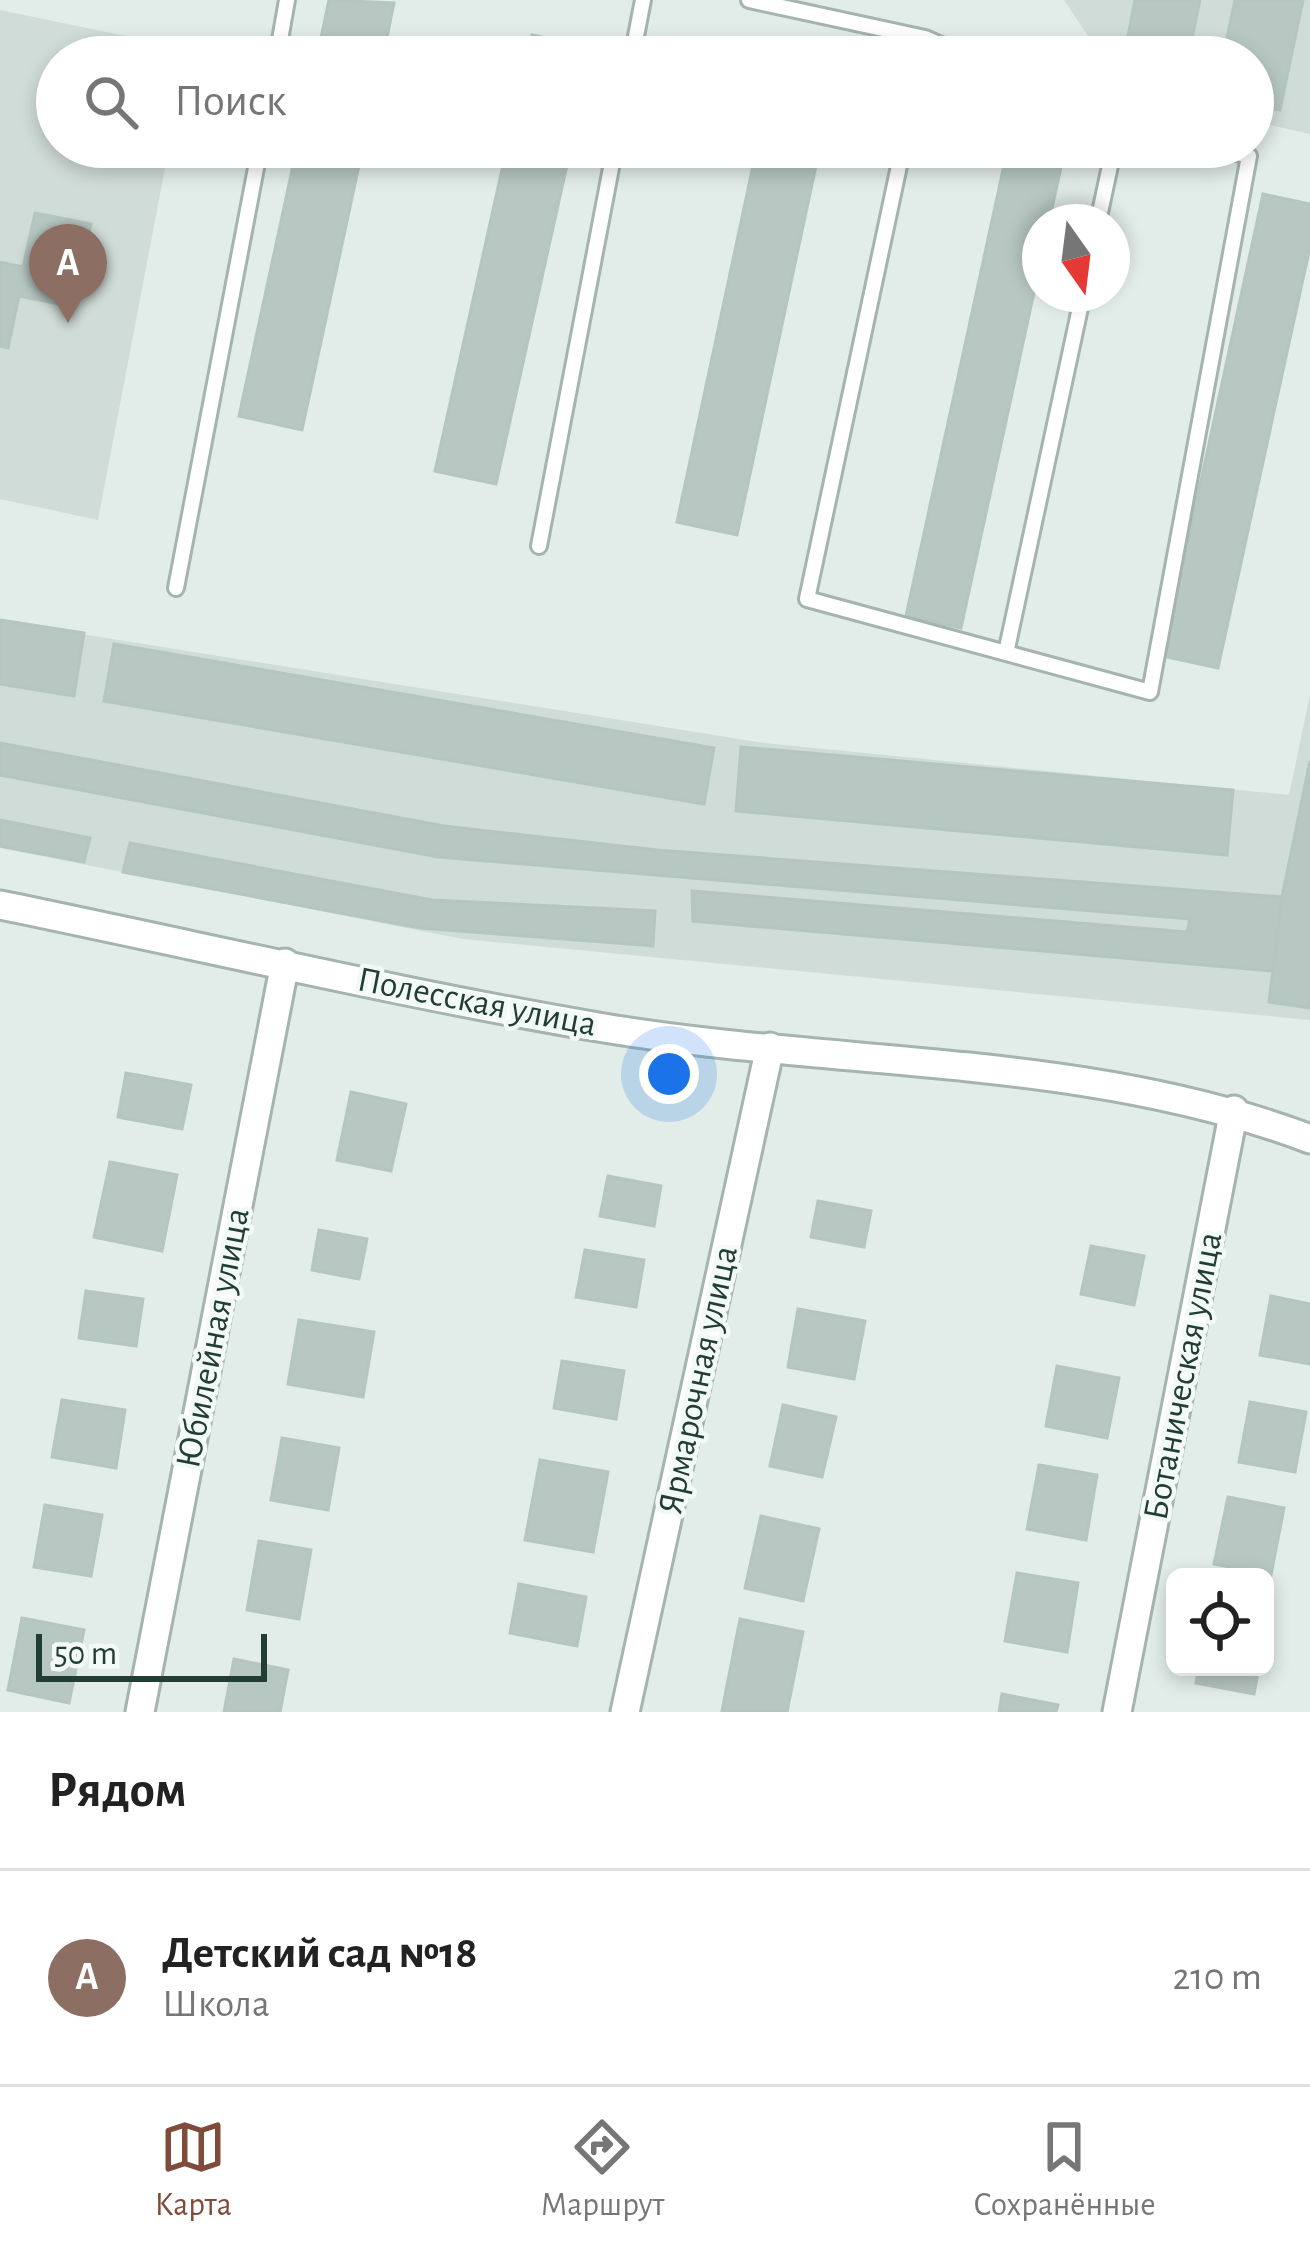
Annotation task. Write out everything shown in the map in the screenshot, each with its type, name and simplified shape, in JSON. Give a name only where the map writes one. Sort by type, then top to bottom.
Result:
[{"type":"street","name":"Полесская улица","points":[[0,905],[606,1029],[1104,1086],[1234,1110],[1310,1139]]},
{"type":"street","name":"Юбилейная улица","points":[[140,1712],[285,963]]},
{"type":"street","name":"Ярмарочная улица","points":[[626,1712],[770,1047]]},
{"type":"street","name":"Ботаническая улица","points":[[1117,1712],[1234,1110]]},
{"type":"lane","points":[[281,36],[287,0]]},
{"type":"lane","points":[[636,36],[643,0]]},
{"type":"lane","points":[[749,0],[917,36]]},
{"type":"lane","points":[[176,588],[256,168]]},
{"type":"lane","points":[[539,546],[611,168]]},
{"type":"lane","points":[[898,168],[807,599],[1150,692],[1247,168]]},
{"type":"lane","points":[[1102,204],[1110,168]]},
{"type":"lane","points":[[1006,653],[1079,312]]},
{"type":"shaded area","points":[[1064,0],[1310,0],[1310,134],[1274,126],[1274,36],[1088,36]]},
{"type":"shaded area","points":[[0,10],[125,36],[36,36],[36,168],[165,168],[98,520],[0,499]]},
{"type":"shaded area","points":[[0,621],[764,743],[1289,795],[1310,695],[1310,1020],[463,939],[0,848]]},
{"type":"building","points":[[329,0],[394,3],[387,36],[321,36]]},
{"type":"building","points":[[1135,0],[1200,0],[1192,36],[1128,36]]},
{"type":"building","points":[[1235,0],[1303,0],[1280,110],[1274,109],[1274,36],[1227,36]]},
{"type":"building","points":[[292,168],[358,168],[302,430],[239,416]]},
{"type":"building","points":[[502,168],[566,168],[496,484],[435,471]]},
{"type":"building","points":[[753,168],[816,168],[737,535],[677,522]]},
{"type":"building","points":[[1003,168],[1061,168],[1053,204],[1022,204],[1022,312],[1030,312],[961,628],[906,616]]},
{"type":"building","points":[[1263,194],[1310,204],[1310,247],[1218,668],[1163,656]]},
{"type":"building","points":[[35,213],[91,224],[74,307],[19,296],[8,348],[0,346],[0,262],[23,267]]},
{"type":"building","points":[[0,620],[84,633],[74,696],[0,684]]},
{"type":"building","points":[[114,644],[714,748],[704,804],[104,701]]},
{"type":"building","points":[[0,743],[444,826],[657,850],[1282,897],[1273,971],[693,921],[692,891],[1187,932],[1190,919],[438,857],[0,775]]},
{"type":"building","points":[[741,747],[1233,790],[1227,855],[736,811]]},
{"type":"building","points":[[1310,761],[1310,1008],[1269,1002],[1282,897]]},
{"type":"building","points":[[0,820],[90,838],[84,862],[0,846]]},
{"type":"building","points":[[130,843],[432,900],[655,911],[653,946],[420,928],[123,872]]},
{"type":"building","points":[[126,1073],[191,1085],[182,1129],[118,1117]]},
{"type":"building","points":[[351,1092],[406,1104],[391,1171],[337,1160]]},
{"type":"building","points":[[110,1162],[177,1175],[162,1251],[94,1237]]},
{"type":"building","points":[[608,1176],[661,1186],[654,1226],[600,1216]]},
{"type":"building","points":[[818,1201],[871,1211],[864,1247],[811,1237]]},
{"type":"building","points":[[319,1230],[367,1239],[359,1279],[312,1270]]},
{"type":"building","points":[[1091,1246],[1144,1256],[1134,1305],[1081,1294]]},
{"type":"building","points":[[585,1250],[644,1260],[636,1307],[576,1297]]},
{"type":"building","points":[[86,1291],[143,1299],[136,1346],[79,1338]]},
{"type":"building","points":[[1271,1296],[1310,1304],[1310,1364],[1260,1355]]},
{"type":"building","points":[[798,1309],[865,1321],[854,1379],[788,1367]]},
{"type":"building","points":[[299,1320],[374,1332],[363,1397],[288,1384]]},
{"type":"building","points":[[562,1361],[624,1371],[616,1419],[554,1408]]},
{"type":"building","points":[[1057,1366],[1119,1378],[1107,1438],[1046,1426]]},
{"type":"building","points":[[62,1400],[125,1410],[116,1468],[52,1457]]},
{"type":"building","points":[[1250,1402],[1306,1412],[1295,1472],[1239,1462]]},
{"type":"building","points":[[783,1405],[836,1417],[822,1477],[770,1466]]},
{"type":"building","points":[[282,1438],[339,1448],[328,1510],[271,1500]]},
{"type":"building","points":[[540,1460],[608,1472],[593,1552],[525,1540]]},
{"type":"building","points":[[1039,1465],[1097,1475],[1086,1540],[1027,1529]]},
{"type":"building","points":[[1228,1497],[1284,1508],[1272,1568],[1214,1564]]},
{"type":"building","points":[[45,1505],[102,1515],[91,1576],[34,1567]]},
{"type":"building","points":[[761,1516],[819,1529],[803,1601],[745,1588]]},
{"type":"building","points":[[259,1541],[311,1550],[299,1619],[247,1610]]},
{"type":"building","points":[[1017,1573],[1078,1583],[1067,1652],[1005,1641]]},
{"type":"building","points":[[519,1584],[586,1597],[577,1646],[510,1633]]},
{"type":"building","points":[[22,1618],[84,1630],[69,1703],[8,1690]]},
{"type":"building","points":[[740,1619],[803,1632],[787,1712],[722,1711]]},
{"type":"building","points":[[234,1659],[288,1670],[280,1712],[224,1712]]},
{"type":"building","points":[[1197,1676],[1257,1676],[1254,1694],[1196,1683]]},
{"type":"building","points":[[1002,1694],[1058,1705],[1056,1712],[999,1712]]},
{"type":"place","name":"Детский сад №18","points":[[68,323]]}]
